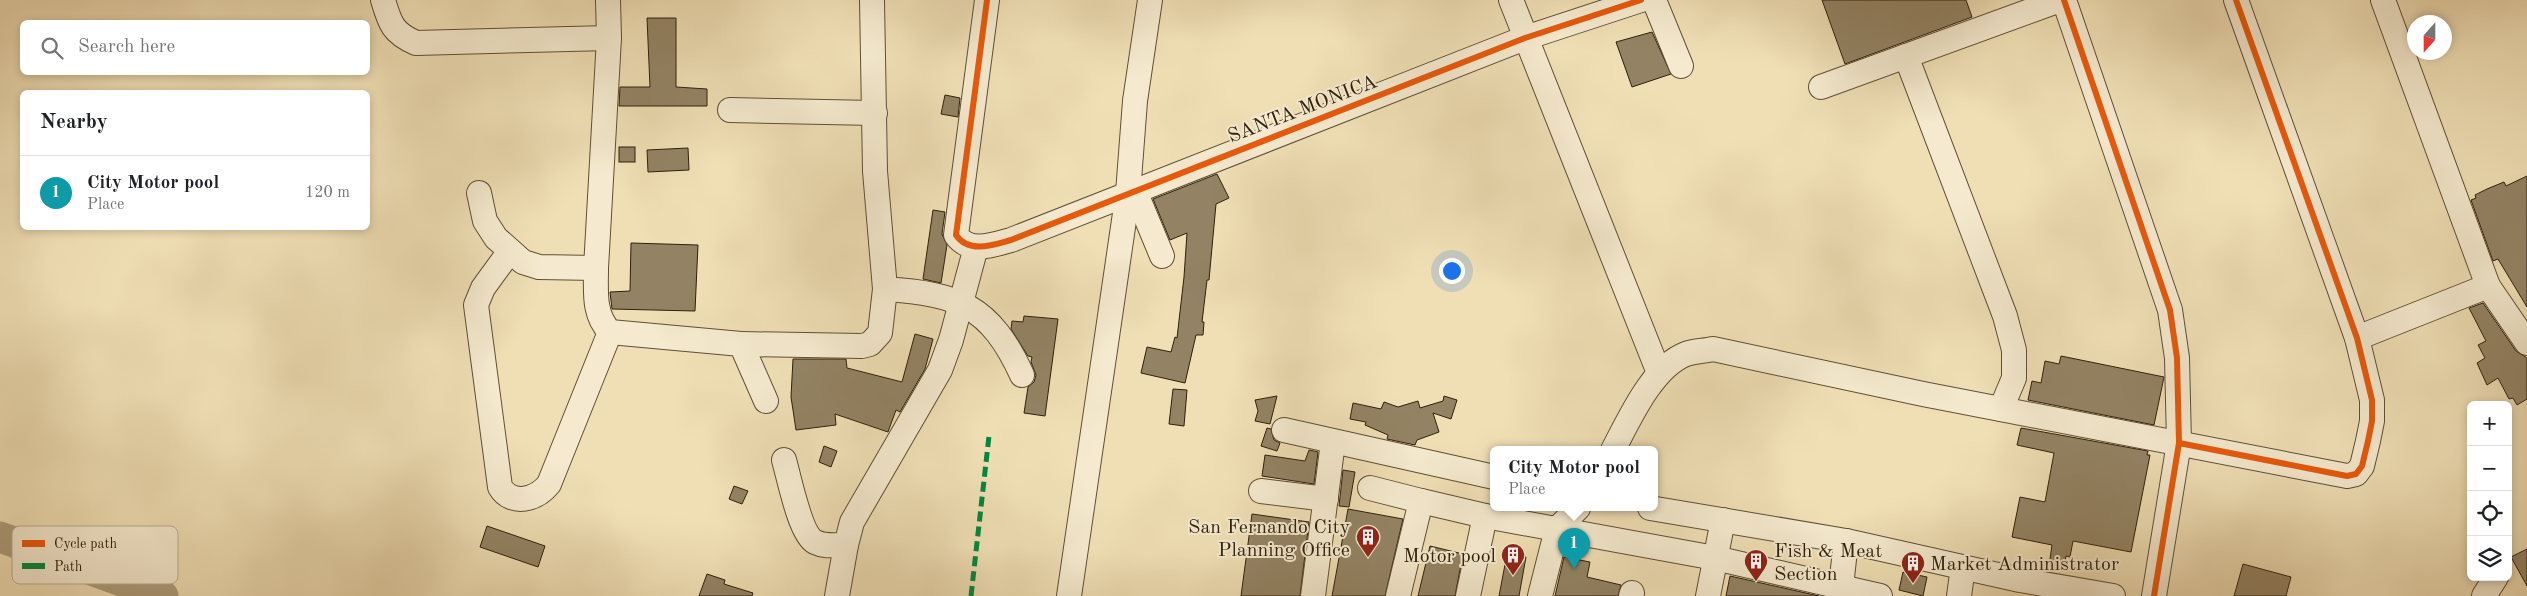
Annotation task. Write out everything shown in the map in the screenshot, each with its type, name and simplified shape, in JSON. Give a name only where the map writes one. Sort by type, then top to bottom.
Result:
[{"type":"street","points":[[384,0],[390,23],[401,36],[416,43],[609,38]]},
{"type":"street","points":[[608,0],[609,38],[596,268],[596,306],[601,323],[610,332],[741,344],[847,346],[870,344],[880,333],[885,289],[875,171],[872,0]]},
{"type":"street","points":[[837,596],[852,522],[940,370],[951,340],[976,247],[965,244],[956,236],[987,0]]},
{"type":"street","points":[[1069,596],[1131,192],[1135,101],[1150,0]]},
{"type":"street","points":[[1511,0],[1659,373]]},
{"type":"street","name":"SANTA MONICA","points":[[976,247],[1011,240],[1525,38],[1641,0]]},
{"type":"street","points":[[1654,0],[1681,66]]},
{"type":"street","points":[[1821,87],[2060,0]]},
{"type":"street","points":[[2064,0],[2170,310],[2177,358],[2179,443],[2154,596]]},
{"type":"street","points":[[1615,446],[1637,404],[1659,373],[1686,354],[1713,349],[2001,409],[2347,476],[2356,474],[2362,466],[2372,421],[2372,400],[2357,338],[2236,0]]},
{"type":"street","points":[[2383,0],[2488,286],[2527,343]]},
{"type":"street","points":[[1906,56],[2010,333],[2014,350],[2014,378],[2001,409]]},
{"type":"street","points":[[730,110],[875,113]]},
{"type":"street","points":[[1131,192],[1162,256]]},
{"type":"street","points":[[479,193],[485,221],[496,238],[523,262],[539,267],[596,268]]},
{"type":"street","points":[[510,252],[483,288],[476,305],[500,488],[504,494],[512,499],[532,498],[542,493],[549,484],[610,332]]},
{"type":"street","points":[[2357,338],[2488,286]]},
{"type":"street","points":[[885,289],[921,292],[961,302],[998,331],[1010,348],[1022,375]]},
{"type":"street","points":[[741,344],[766,401]]},
{"type":"street","points":[[1284,430],[1490,476]]},
{"type":"street","points":[[1314,596],[1333,442]]},
{"type":"street","points":[[784,460],[798,506],[813,541],[825,546],[846,545]]},
{"type":"street","points":[[1370,488],[1486,516],[1715,558],[1841,592],[1880,596]]},
{"type":"street","points":[[1261,491],[1326,499]]},
{"type":"street","points":[[1398,596],[1421,501]]},
{"type":"street","points":[[1658,509],[1846,540],[2020,580],[2098,595]]},
{"type":"street","points":[[1540,596],[1557,529],[1575,511]]},
{"type":"street","points":[[1468,596],[1486,516]]},
{"type":"street","points":[[1708,596],[1723,520]]},
{"type":"street","points":[[1841,592],[1846,540]]},
{"type":"street","points":[[1960,596],[1963,567]]},
{"type":"street","points":[[2484,596],[2493,581]]},
{"type":"building","points":[[1822,0],[1966,0],[1972,17],[1845,64]]},
{"type":"building","points":[[647,18],[676,18],[676,87],[707,89],[707,106],[619,106],[620,87],[650,87]]},
{"type":"building","points":[[1652,32],[1671,74],[1632,87],[1616,42]]},
{"type":"building","points":[[945,95],[960,98],[958,117],[941,114]]},
{"type":"building","points":[[619,147],[635,147],[635,162],[619,162]]},
{"type":"building","points":[[688,148],[689,170],[648,172],[647,150]]},
{"type":"building","points":[[1217,174],[1229,198],[1216,204],[1209,280],[1207,280],[1202,322],[1204,322],[1203,335],[1196,335],[1185,383],[1141,373],[1147,347],[1171,352],[1175,337],[1177,338],[1184,277],[1187,233],[1170,240],[1153,199]]},
{"type":"building","points":[[2527,176],[2527,307],[2498,259],[2493,261],[2471,200],[2476,198],[2475,195],[2487,189],[2504,182],[2506,186]]},
{"type":"building","points":[[933,210],[945,212],[942,234],[947,245],[941,283],[923,279]]},
{"type":"building","points":[[631,243],[698,245],[695,311],[612,309],[610,292],[630,291]]},
{"type":"building","points":[[2483,303],[2516,351],[2527,358],[2527,399],[2517,405],[2513,398],[2509,399],[2498,378],[2487,385],[2477,363],[2485,358],[2478,345],[2486,341],[2469,308]]},
{"type":"building","points":[[1024,316],[1058,319],[1045,416],[1024,413],[1028,387],[1034,382],[1036,375],[1031,362],[1032,357],[1028,356],[1011,329],[1012,321],[1023,322]]},
{"type":"building","points":[[915,334],[933,339],[925,369],[900,412],[896,410],[888,432],[835,414],[836,425],[796,430],[791,397],[793,359],[846,359],[847,368],[902,382]]},
{"type":"building","points":[[2061,356],[2164,377],[2154,425],[2028,400],[2032,381],[2041,383],[2045,361],[2059,364]]},
{"type":"building","points":[[1173,389],[1187,390],[1184,426],[1169,424]]},
{"type":"building","points":[[1277,396],[1270,424],[1255,421],[1258,411],[1255,400]]},
{"type":"building","points":[[1444,396],[1457,400],[1451,419],[1433,413],[1439,432],[1417,440],[1415,445],[1387,439],[1388,435],[1365,425],[1366,422],[1350,419],[1353,403],[1381,409],[1384,402],[1398,407],[1418,401],[1420,408],[1443,401]]},
{"type":"building","points":[[1267,428],[1271,429],[1274,440],[1280,443],[1277,451],[1261,446]]},
{"type":"building","points":[[2021,428],[2148,451],[2147,455],[2150,455],[2131,552],[2073,541],[2070,557],[2066,556],[2063,569],[2049,566],[2052,545],[2012,537],[2020,497],[2045,502],[2054,453],[2017,445]]},
{"type":"building","points":[[824,446],[837,451],[831,467],[819,462]]},
{"type":"building","points":[[1309,450],[1318,452],[1314,484],[1262,476],[1265,455],[1305,461]]},
{"type":"building","points":[[1343,470],[1355,472],[1349,507],[1339,506]]},
{"type":"building","points":[[734,486],[748,491],[742,504],[729,499]]},
{"type":"building","name":"San Fernando City Planning Office","points":[[1348,509],[1403,519],[1385,596],[1332,596]]},
{"type":"building","points":[[1252,514],[1309,522],[1300,596],[1241,596]]},
{"type":"building","points":[[487,526],[545,546],[538,567],[480,547]]},
{"type":"building","points":[[1430,546],[1463,554],[1455,596],[1418,596]]},
{"type":"building","points":[[2527,549],[2527,586],[2512,559],[2512,556]]},
{"type":"building","name":"Motor pool","points":[[1507,554],[1526,557],[1519,596],[1499,596]]},
{"type":"building","points":[[1564,557],[1590,562],[1587,577],[1621,585],[1618,596],[1555,596]]},
{"type":"building","points":[[2243,564],[2291,577],[2286,596],[2234,596]]},
{"type":"building","name":"Market Administrator","points":[[1903,572],[1927,577],[1923,596],[1899,590]]},
{"type":"building","points":[[707,574],[725,580],[724,584],[753,593],[752,596],[699,596]]},
{"type":"building","name":"Fish & Meat Section","points":[[1730,576],[1819,596],[1726,596]]},
{"type":"waterway","points":[[0,537],[12,541]]},
{"type":"waterway","points":[[130,584],[163,596]]},
{"type":"marked path","points":[[971,596],[989,436]]},
{"type":"cycle path","points":[[987,0],[956,235],[961,241],[974,246],[989,246],[1011,240],[1525,38],[1641,0]]},
{"type":"cycle path","points":[[2064,0],[2170,310],[2177,358],[2179,443],[2154,596]]},
{"type":"cycle path","points":[[2179,443],[2347,476],[2356,474],[2362,466],[2372,421],[2372,400],[2357,338],[2236,0]]},
{"type":"place","name":"San Fernando City Planning Office","points":[[1368,558]]},
{"type":"place","name":"City Motor pool","points":[[1574,569]]},
{"type":"place","name":"Motor pool","points":[[1513,576]]},
{"type":"place","name":"Fish & Meat Section","points":[[1756,582]]},
{"type":"place","name":"Market Administrator","points":[[1913,584]]}]
